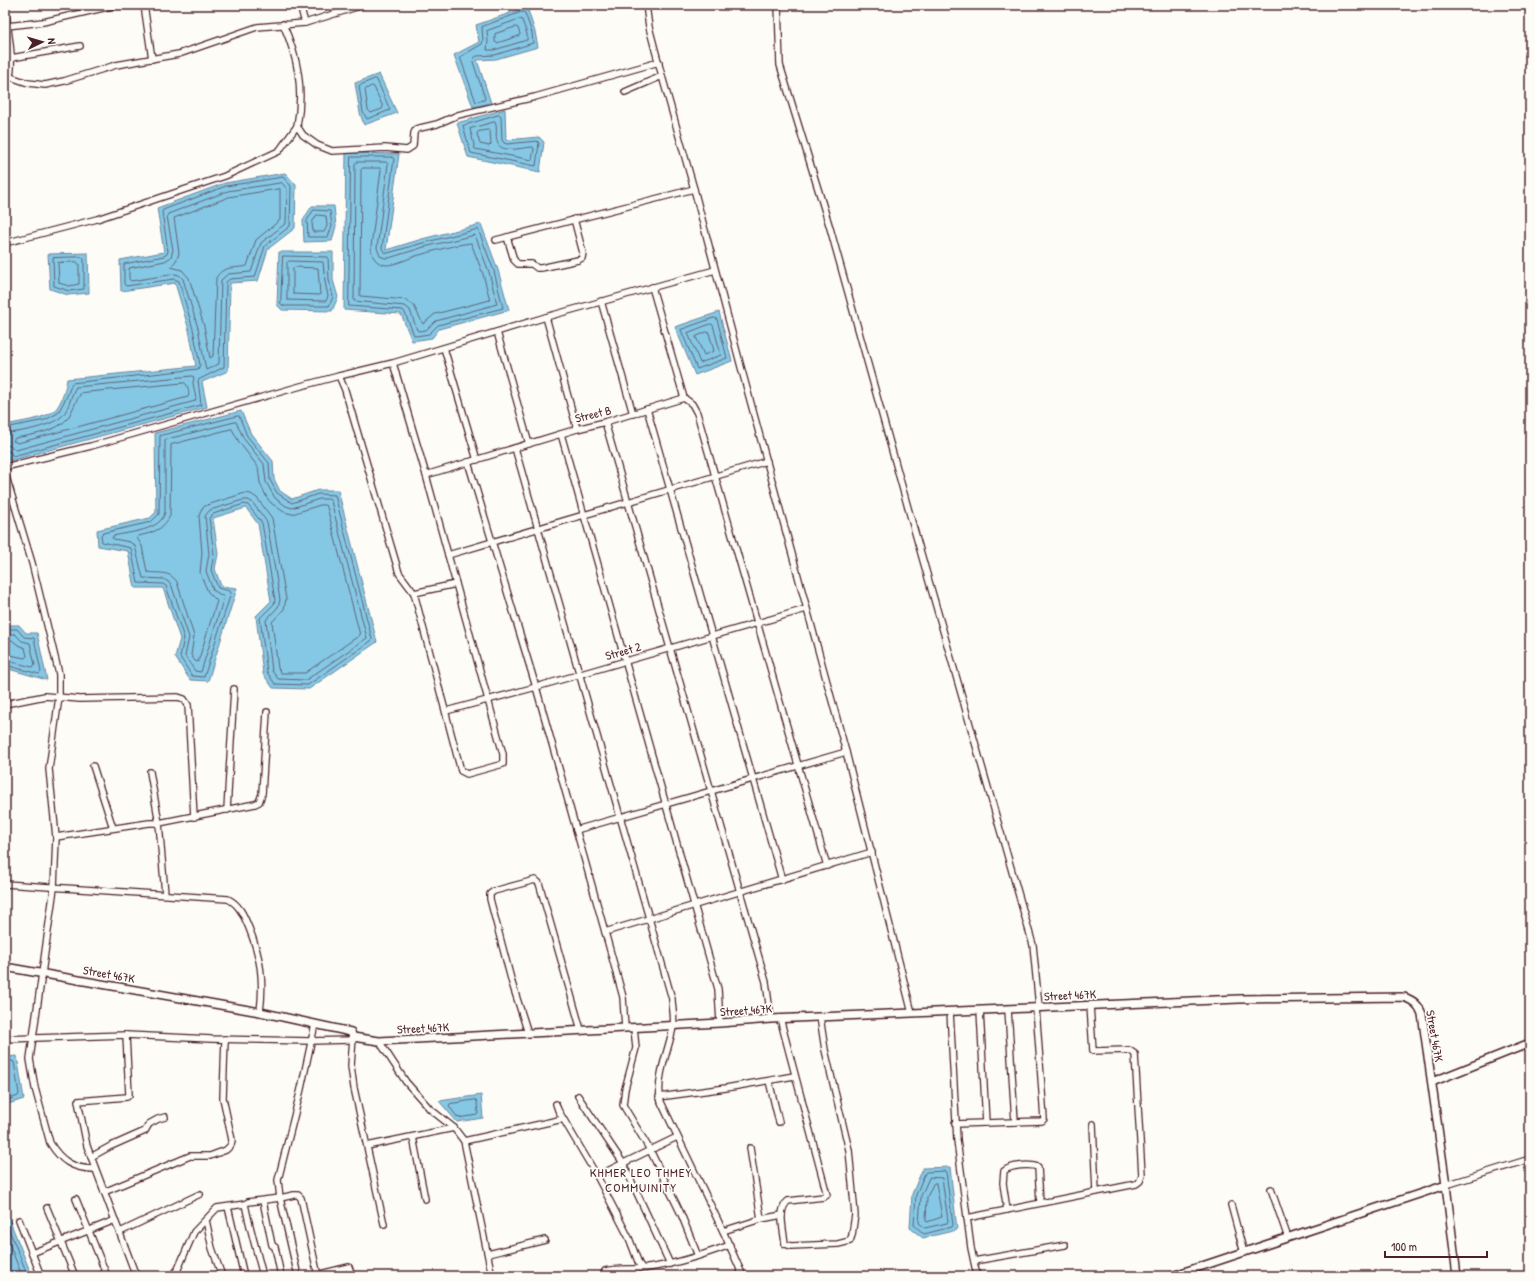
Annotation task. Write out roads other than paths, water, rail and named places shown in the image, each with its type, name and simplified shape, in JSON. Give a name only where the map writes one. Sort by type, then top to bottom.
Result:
[{"type":"street","points":[[7,26],[43,22],[116,5]]},
{"type":"street","points":[[144,5],[152,59]]},
{"type":"street","points":[[300,5],[305,23]]},
{"type":"street","points":[[5,7],[11,58],[11,70],[7,75],[28,83],[45,85],[64,81],[116,65],[179,54],[257,27],[305,23],[351,7],[363,5]]},
{"type":"street","points":[[646,5],[649,27],[662,76],[846,752],[912,1013]]},
{"type":"street","points":[[778,5],[780,65],[832,236],[1033,945],[1044,1119],[1042,1121],[955,1124]]},
{"type":"street","points":[[5,243],[97,218],[225,176],[279,151],[297,126],[301,94],[298,67],[283,24]]},
{"type":"street","points":[[11,58],[80,46]]},
{"type":"street","points":[[297,126],[303,135],[317,146],[332,151],[385,148],[407,150],[413,146],[414,133],[416,129],[437,124],[458,115],[535,97],[659,62]]},
{"type":"street","points":[[625,92],[662,76]]},
{"type":"street","points":[[496,240],[694,189]]},
{"type":"street","points":[[507,237],[514,260],[518,264],[532,264],[537,268],[541,268],[578,260],[582,258],[583,253],[574,219]]},
{"type":"street","points":[[5,467],[90,446],[301,386],[393,363],[601,301],[715,270]]},
{"type":"street","points":[[652,287],[684,398],[692,404],[697,413],[827,866]]},
{"type":"street","points":[[601,301],[633,414]]},
{"type":"street","points":[[546,317],[577,429]]},
{"type":"street","points":[[497,332],[529,444]]},
{"type":"street","points":[[444,348],[477,460]]},
{"type":"street","points":[[339,376],[345,390],[399,573],[414,593],[461,771],[467,774],[503,764],[503,754],[426,475],[393,363]]},
{"type":"street","name":"Street B","points":[[426,475],[684,398]]},
{"type":"street","points":[[647,409],[782,880]]},
{"type":"street","points":[[605,422],[766,982],[771,1019]]},
{"type":"street","points":[[561,434],[718,989],[720,1023]]},
{"type":"street","points":[[515,448],[672,999],[673,1025],[664,1062],[660,1097],[677,1137],[730,1245],[743,1276]]},
{"type":"street","points":[[448,555],[767,461]]},
{"type":"street","points":[[468,462],[536,687],[605,932],[623,997],[625,1028]]},
{"type":"street","points":[[5,473],[32,563],[59,674],[59,697],[49,769],[56,837],[54,888],[30,1059],[35,1088],[50,1143],[54,1150],[68,1163],[78,1167],[95,1168]]},
{"type":"street","points":[[414,593],[456,584]]},
{"type":"street","name":"Street 2","points":[[446,711],[625,662],[806,609]]},
{"type":"street","points":[[227,810],[234,689]]},
{"type":"street","points":[[5,704],[34,698],[59,697],[80,699],[178,697],[184,699],[188,705],[194,817]]},
{"type":"street","points":[[56,837],[149,823],[159,823],[255,804],[261,799],[266,752],[267,712]]},
{"type":"street","points":[[576,830],[846,752]]},
{"type":"street","points":[[93,766],[113,828]]},
{"type":"street","points":[[150,772],[159,823],[165,894]]},
{"type":"street","points":[[605,932],[872,852]]},
{"type":"street","points":[[528,1033],[512,983],[490,894],[494,891],[535,880],[539,883],[581,1030]]},
{"type":"street","points":[[5,884],[165,894],[228,899],[235,902],[245,917],[257,947],[261,968],[262,990],[260,1012]]},
{"type":"street","name":"Street 467K","points":[[5,967],[260,1012],[351,1032],[353,1037],[379,1041],[634,1028],[780,1018],[1240,999],[1404,997],[1414,1001],[1420,1008],[1432,1082],[1457,1276]]},
{"type":"street","points":[[967,1218],[1136,1184],[1140,1181],[1142,1175],[1135,1054],[1129,1050],[1093,1051],[1090,1005]]},
{"type":"street","points":[[1008,1009],[1015,1122]]},
{"type":"street","points":[[980,1010],[986,1123]]},
{"type":"street","points":[[950,1011],[955,1124],[971,1248],[977,1276]]},
{"type":"street","points":[[780,1018],[794,1076],[827,1195],[824,1197],[788,1201],[784,1204],[782,1215],[785,1244],[791,1246],[838,1244],[850,1240],[855,1215],[848,1150],[825,1050],[820,1017]]},
{"type":"street","points":[[298,1276],[280,1198],[278,1180],[301,1089],[315,1024]]},
{"type":"street","points":[[634,1028],[636,1048],[625,1089],[623,1105],[650,1150],[681,1214],[698,1256]]},
{"type":"street","points":[[126,1035],[129,1095],[127,1097],[78,1101],[81,1121],[91,1158],[136,1276]]},
{"type":"street","points":[[5,1039],[126,1035],[225,1040],[311,1041],[350,1040],[353,1037]]},
{"type":"street","points":[[353,1037],[351,1066],[354,1088],[384,1224]]},
{"type":"street","points":[[104,1192],[190,1156],[210,1156],[226,1150],[231,1145],[232,1140],[223,1098],[225,1040]]},
{"type":"street","points":[[379,1041],[406,1082],[430,1109],[454,1128],[464,1141],[492,1276]]},
{"type":"street","points":[[1432,1082],[1530,1043]]},
{"type":"street","points":[[660,1097],[794,1076]]},
{"type":"street","points":[[769,1081],[779,1122]]},
{"type":"street","points":[[578,1096],[623,1163],[670,1264]]},
{"type":"street","points":[[556,1104],[563,1119],[597,1176],[629,1238],[642,1268]]},
{"type":"street","points":[[91,1158],[109,1147],[145,1131],[149,1124],[158,1118],[165,1117]]},
{"type":"street","points":[[464,1141],[563,1119]]},
{"type":"street","points":[[1093,1124],[1096,1192]]},
{"type":"street","points":[[367,1146],[454,1128]]},
{"type":"street","points":[[413,1137],[425,1199]]},
{"type":"street","points":[[597,1176],[677,1137]]},
{"type":"street","points":[[750,1148],[761,1219]]},
{"type":"street","points":[[1172,1276],[1446,1185],[1530,1159]]},
{"type":"street","points":[[1006,1210],[1003,1183],[1004,1171],[1007,1168],[1029,1165],[1038,1166],[1040,1203]]},
{"type":"street","points":[[1271,1189],[1288,1238]]},
{"type":"street","points":[[120,1232],[200,1194]]},
{"type":"street","points":[[172,1276],[178,1269],[194,1232],[217,1208],[294,1195],[298,1195],[301,1198],[316,1276],[336,1273],[349,1267],[352,1276]]},
{"type":"street","points":[[76,1199],[107,1276]]},
{"type":"street","points":[[263,1200],[272,1245],[275,1247],[281,1276]]},
{"type":"street","points":[[245,1204],[263,1276]]},
{"type":"street","points":[[1231,1205],[1244,1253]]},
{"type":"street","points":[[228,1206],[244,1276]]},
{"type":"street","points":[[47,1208],[76,1276]]},
{"type":"street","points":[[723,1231],[761,1219],[782,1215]]},
{"type":"street","points":[[19,1220],[41,1276]]},
{"type":"street","points":[[32,1253],[115,1220]]},
{"type":"street","points":[[206,1220],[212,1248],[222,1276]]},
{"type":"street","points":[[488,1254],[545,1240]]},
{"type":"street","points":[[603,1276],[605,1271],[608,1270],[642,1268],[670,1264],[730,1245]]},
{"type":"street","points":[[974,1261],[1065,1245]]},
{"type":"water","points":[[527,7],[538,47],[496,59],[477,60],[491,103],[473,107],[454,55],[479,42],[476,25]]},
{"type":"water","points":[[379,74],[397,113],[364,125],[360,113],[355,83]]},
{"type":"water","points":[[505,109],[506,140],[539,137],[544,142],[540,172],[468,157],[457,123]]},
{"type":"water","points":[[346,153],[399,154],[386,250],[481,224],[498,270],[509,310],[439,329],[432,338],[412,341],[401,314],[344,310]]},
{"type":"water","points":[[285,173],[296,185],[295,228],[268,249],[258,281],[230,283],[228,371],[202,382],[207,407],[9,461],[5,449],[5,425],[39,418],[52,412],[56,409],[60,402],[67,379],[196,366],[189,330],[175,283],[121,291],[120,260],[164,252],[157,208],[225,183]]},
{"type":"water","points":[[312,206],[334,206],[336,226],[332,241],[304,242],[303,220]]},
{"type":"water","points":[[279,252],[333,252],[333,280],[338,297],[332,311],[282,310],[277,305]]},
{"type":"water","points":[[88,253],[89,293],[68,295],[50,289],[48,254]]},
{"type":"water","points":[[719,312],[732,361],[695,375],[675,327]]},
{"type":"water","points":[[241,411],[251,434],[273,461],[274,479],[280,491],[292,499],[318,490],[338,490],[377,642],[309,689],[273,688],[263,674],[256,616],[271,601],[258,524],[246,508],[213,518],[218,554],[215,569],[221,586],[237,588],[208,681],[190,680],[175,657],[180,639],[163,588],[135,588],[128,551],[98,546],[97,530],[150,518],[156,512],[155,433]]},
{"type":"water","points":[[5,625],[19,625],[26,633],[37,633],[47,680],[5,668]]},
{"type":"water","points":[[17,1056],[24,1099],[5,1105],[5,1057]]},
{"type":"water","points":[[481,1095],[483,1118],[457,1122],[439,1101]]},
{"type":"water","points":[[950,1167],[957,1230],[923,1238],[910,1228],[912,1194],[923,1168]]},
{"type":"water","points":[[5,1209],[32,1276],[5,1276]]},
{"type":"district","name":"KHMER LEO THMEY COMMUINITY","points":[[641,1180]]}]
